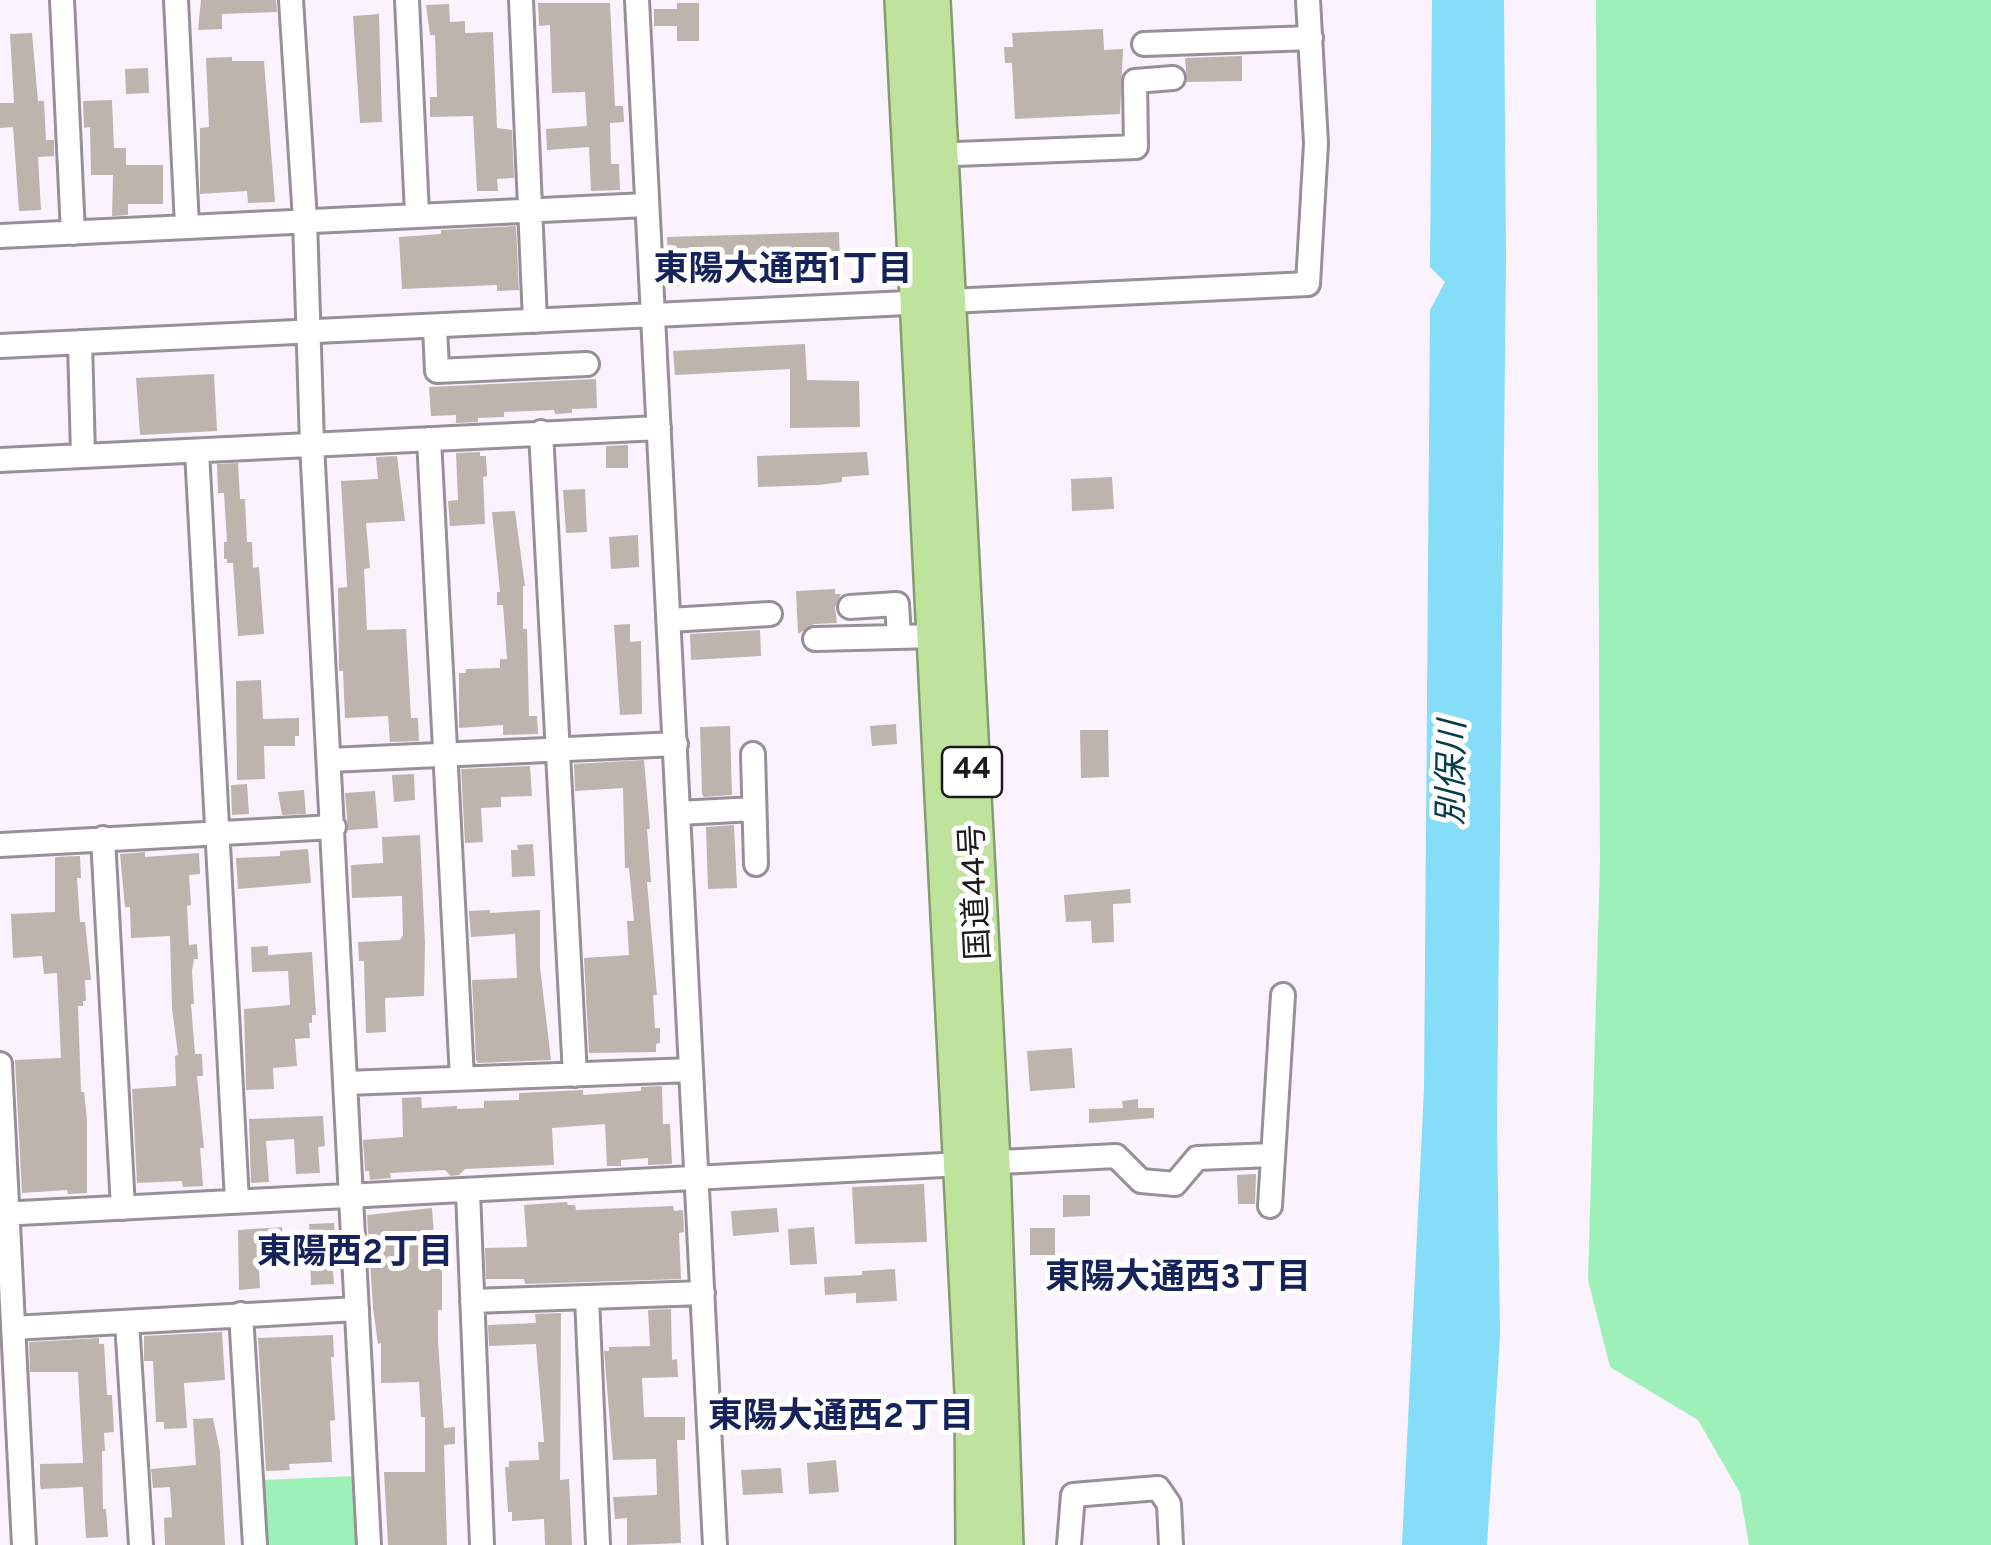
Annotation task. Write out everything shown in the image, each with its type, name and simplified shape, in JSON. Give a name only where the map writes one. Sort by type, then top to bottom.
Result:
[{"type":"highway","name":"国道44号","points":[[903,0],[925,155],[976,1164],[974,1545]]},
{"type":"highway","name":"国道44号","points":[[925,155],[935,0]]},
{"type":"highway","name":"国道44号","points":[[933,303],[936,636],[1006,1510],[1004,1545]]},
{"type":"street","points":[[62,0],[73,233]]},
{"type":"street","points":[[176,0],[188,226]]},
{"type":"street","points":[[291,0],[369,1545]]},
{"type":"street","points":[[406,0],[417,214]]},
{"type":"street","points":[[514,368],[524,322],[532,210],[521,0]]},
{"type":"street","points":[[637,0],[716,1545]]},
{"type":"street","points":[[0,346],[1308,284],[1316,143],[1308,0]]},
{"type":"street","points":[[1144,44],[1311,38]]},
{"type":"street","points":[[925,155],[1136,146],[1135,81],[1172,78]]},
{"type":"street","points":[[0,236],[646,205]]},
{"type":"street","points":[[435,326],[437,372],[587,364]]},
{"type":"street","points":[[80,342],[83,455]]},
{"type":"street","points":[[0,460],[658,428]]},
{"type":"street","points":[[542,432],[575,1075]]},
{"type":"street","points":[[428,439],[462,1078]]},
{"type":"street","points":[[197,450],[220,834],[236,1201]]},
{"type":"street","points":[[850,607],[896,604],[899,637]]},
{"type":"street","points":[[669,620],[770,614]]},
{"type":"street","points":[[815,639],[936,636]]},
{"type":"street","points":[[330,760],[676,744]]},
{"type":"street","points":[[753,754],[756,864]]},
{"type":"street","points":[[679,813],[754,808]]},
{"type":"street","points":[[0,844],[334,826]]},
{"type":"street","points":[[103,838],[123,1208]]},
{"type":"street","points":[[1270,1206],[1282,995]]},
{"type":"street","points":[[0,1064],[3,1214],[24,1545]]},
{"type":"street","points":[[346,1083],[691,1070]]},
{"type":"street","points":[[3,1214],[1116,1156],[1142,1182],[1175,1184],[1197,1158],[1274,1154]]},
{"type":"street","points":[[468,1192],[482,1545]]},
{"type":"street","points":[[472,1302],[703,1293]]},
{"type":"street","points":[[587,1298],[598,1545]]},
{"type":"street","points":[[13,1328],[357,1310]]},
{"type":"street","points":[[241,1314],[254,1545]]},
{"type":"street","points":[[128,1322],[141,1545]]},
{"type":"street","points":[[1069,1545],[1073,1495],[1158,1488],[1168,1504],[1171,1545]]},
{"type":"green space","points":[[1596,0],[1991,0],[1991,1545],[1749,1545],[1740,1493],[1698,1420],[1610,1367],[1588,1280],[1600,862]]},
{"type":"green space","points":[[354,1476],[357,1545],[267,1545],[264,1480]]},
{"type":"water","name":"別保川","points":[[1432,0],[1504,0],[1506,258],[1497,1123],[1500,1336],[1487,1545],[1402,1545],[1424,1089],[1430,310],[1445,282],[1430,267]]},
{"type":"building","points":[[201,0],[276,0],[277,12],[222,14],[222,29],[198,30]]},
{"type":"building","points":[[538,3],[610,3],[615,106],[623,106],[624,122],[610,123],[611,164],[619,164],[620,190],[591,191],[589,147],[547,150],[546,129],[587,126],[585,92],[552,93],[550,25],[539,26]]},
{"type":"building","points":[[677,3],[699,3],[699,41],[677,41],[677,26],[654,26],[654,9],[677,9]]},
{"type":"building","points":[[449,4],[450,22],[465,21],[465,33],[493,32],[497,128],[512,130],[514,178],[497,179],[498,191],[477,191],[473,116],[430,117],[430,97],[437,97],[435,35],[430,35],[426,5]]},
{"type":"building","points":[[379,14],[382,122],[360,123],[353,16]]},
{"type":"building","points":[[1103,29],[1104,50],[1123,49],[1120,114],[1015,119],[1012,63],[1005,63],[1004,47],[1013,47],[1012,33]]},
{"type":"building","points":[[32,33],[38,101],[44,101],[46,140],[54,140],[54,156],[38,157],[41,210],[19,211],[13,127],[0,128],[0,103],[14,103],[10,34]]},
{"type":"building","points":[[1242,56],[1242,81],[1187,82],[1185,58]]},
{"type":"building","points":[[232,57],[232,61],[264,61],[275,202],[248,203],[247,191],[200,194],[200,128],[209,127],[206,58]]},
{"type":"building","points":[[148,68],[149,93],[126,94],[125,69]]},
{"type":"building","points":[[112,100],[114,148],[126,148],[126,165],[163,165],[163,204],[128,204],[128,215],[112,216],[113,175],[91,175],[90,127],[84,128],[83,101]]},
{"type":"building","points":[[516,226],[519,290],[497,291],[497,285],[402,289],[399,237],[441,234],[441,230]]},
{"type":"building","points":[[839,232],[840,261],[795,263],[796,270],[741,270],[740,260],[706,262],[707,284],[676,286],[675,260],[668,260],[667,237]]},
{"type":"building","points":[[805,344],[807,380],[859,381],[860,427],[790,428],[790,369],[675,375],[673,351]]},
{"type":"building","points":[[214,374],[217,431],[140,435],[136,378]]},
{"type":"building","points":[[596,379],[597,408],[555,414],[554,410],[504,412],[504,417],[478,418],[478,422],[456,423],[456,415],[431,416],[429,387]]},
{"type":"building","points":[[628,445],[628,468],[606,468],[606,446]]},
{"type":"building","points":[[480,452],[480,456],[486,456],[485,524],[450,526],[448,501],[458,500],[456,453]]},
{"type":"building","points":[[867,452],[869,475],[842,477],[842,482],[818,485],[758,487],[757,456]]},
{"type":"building","points":[[397,456],[405,521],[366,523],[370,568],[364,569],[367,630],[406,629],[411,718],[418,718],[419,741],[390,742],[388,716],[345,718],[343,671],[339,671],[338,588],[347,587],[341,481],[378,479],[376,457]]},
{"type":"building","points":[[238,463],[247,542],[252,542],[253,568],[259,567],[264,634],[238,636],[233,563],[224,559],[224,493],[218,493],[217,464]]},
{"type":"building","points":[[1112,477],[1114,509],[1072,511],[1071,479]]},
{"type":"building","points":[[585,489],[587,532],[566,533],[563,490]]},
{"type":"building","points":[[515,511],[525,586],[523,629],[527,629],[529,716],[537,716],[538,734],[503,735],[503,725],[459,728],[459,673],[466,673],[466,669],[500,668],[500,659],[507,659],[503,605],[497,605],[500,592],[492,512]]},
{"type":"building","points":[[638,535],[639,567],[611,569],[609,537]]},
{"type":"building","points":[[835,589],[835,594],[841,594],[835,607],[837,623],[814,624],[798,634],[796,591]]},
{"type":"building","points":[[630,624],[630,642],[641,641],[642,714],[620,715],[614,625]]},
{"type":"building","points":[[760,630],[761,656],[691,660],[690,634]]},
{"type":"building","points":[[261,680],[263,719],[299,718],[299,736],[295,736],[295,746],[264,746],[265,779],[237,780],[236,681]]},
{"type":"building","points":[[896,724],[897,744],[872,746],[870,726]]},
{"type":"building","points":[[730,726],[732,795],[704,797],[700,727]]},
{"type":"building","points":[[1080,730],[1108,730],[1109,777],[1081,778]]},
{"type":"building","points":[[644,760],[650,829],[651,882],[647,882],[657,995],[653,995],[660,1043],[656,1044],[656,1052],[589,1053],[584,958],[629,955],[627,921],[634,921],[629,868],[625,868],[623,788],[575,791],[574,764]]},
{"type":"building","points":[[530,766],[532,796],[501,797],[501,807],[481,808],[483,842],[465,843],[461,769]]},
{"type":"building","points":[[414,774],[415,800],[394,802],[392,775]]},
{"type":"building","points":[[247,784],[249,814],[232,815],[231,785]]},
{"type":"building","points":[[304,790],[306,814],[282,815],[278,792]]},
{"type":"building","points":[[375,791],[378,828],[348,830],[345,793]]},
{"type":"building","points":[[734,825],[737,888],[708,889],[706,827]]},
{"type":"building","points":[[420,835],[424,996],[385,998],[386,1032],[366,1033],[364,961],[359,961],[358,942],[400,940],[402,896],[352,898],[351,865],[383,863],[382,837]]},
{"type":"building","points":[[533,844],[535,876],[512,877],[511,850],[518,850],[517,845]]},
{"type":"building","points":[[308,849],[311,883],[238,889],[236,858],[280,856],[280,851]]},
{"type":"building","points":[[145,852],[145,857],[199,853],[200,874],[189,875],[191,905],[187,906],[189,945],[197,944],[198,959],[194,959],[192,971],[191,1004],[195,1054],[202,1054],[203,1076],[197,1076],[204,1148],[200,1148],[203,1186],[183,1187],[182,1181],[137,1183],[132,1089],[176,1086],[178,1055],[170,936],[131,938],[130,907],[125,907],[120,854]]},
{"type":"building","points":[[80,856],[80,922],[85,922],[91,980],[85,980],[86,1001],[78,1006],[81,1092],[87,1120],[87,1193],[22,1193],[15,1060],[61,1058],[57,973],[44,974],[42,956],[13,958],[11,914],[55,912],[55,857]]},
{"type":"building","points":[[1130,889],[1131,903],[1113,904],[1114,942],[1092,943],[1091,921],[1066,922],[1064,895]]},
{"type":"building","points":[[540,910],[540,967],[551,1060],[476,1060],[472,980],[517,978],[515,934],[471,937],[469,911]]},
{"type":"building","points":[[268,946],[268,955],[312,952],[316,1015],[312,1015],[309,1023],[310,1038],[295,1039],[297,1066],[273,1068],[274,1089],[246,1090],[244,1009],[290,1005],[288,971],[252,972],[251,947]]},
{"type":"building","points":[[1072,1048],[1075,1088],[1030,1091],[1027,1051]]},
{"type":"building","points":[[662,1086],[663,1124],[670,1124],[672,1164],[648,1165],[648,1158],[621,1160],[621,1166],[607,1166],[605,1124],[552,1128],[554,1165],[465,1169],[451,1176],[445,1170],[390,1173],[391,1178],[370,1180],[369,1171],[365,1171],[363,1140],[403,1137],[402,1098],[421,1097],[422,1108],[484,1108],[484,1101],[519,1100],[519,1093],[583,1090],[583,1095]]},
{"type":"building","points":[[1138,1099],[1138,1108],[1154,1108],[1154,1118],[1089,1123],[1089,1109],[1123,1108],[1122,1101]]},
{"type":"building","points":[[323,1116],[325,1146],[318,1147],[320,1173],[296,1174],[294,1139],[266,1141],[269,1182],[251,1183],[249,1119]]},
{"type":"building","points":[[1256,1174],[1255,1204],[1238,1204],[1237,1175]]},
{"type":"building","points":[[924,1184],[927,1242],[855,1244],[852,1187]]},
{"type":"building","points":[[1063,1195],[1090,1195],[1090,1216],[1063,1217]]},
{"type":"building","points":[[524,1205],[575,1205],[576,1210],[673,1206],[674,1211],[683,1210],[684,1232],[679,1233],[681,1279],[525,1284],[524,1279],[486,1279],[485,1248],[527,1247]]},
{"type":"building","points":[[432,1208],[435,1247],[442,1247],[438,1341],[444,1428],[455,1427],[455,1444],[444,1445],[447,1545],[388,1545],[384,1472],[425,1472],[425,1417],[421,1417],[419,1382],[381,1383],[381,1343],[378,1344],[373,1308],[367,1215]]},
{"type":"building","points":[[777,1208],[779,1232],[733,1236],[731,1211]]},
{"type":"building","points":[[334,1223],[334,1284],[311,1285],[310,1256],[287,1256],[287,1241],[310,1240],[309,1224]]},
{"type":"building","points":[[282,1227],[284,1252],[258,1254],[260,1288],[239,1290],[238,1230]]},
{"type":"building","points":[[814,1227],[817,1264],[790,1265],[788,1229]]},
{"type":"building","points":[[1030,1228],[1055,1228],[1055,1255],[1030,1255]]},
{"type":"building","points":[[895,1269],[897,1301],[856,1303],[856,1293],[825,1295],[824,1277]]},
{"type":"building","points":[[671,1309],[672,1360],[677,1359],[678,1377],[642,1378],[644,1417],[685,1417],[685,1440],[677,1440],[681,1543],[627,1545],[627,1518],[615,1519],[613,1497],[657,1495],[656,1459],[613,1460],[604,1351],[609,1351],[609,1347],[650,1346],[648,1310]]},
{"type":"building","points":[[561,1313],[560,1480],[569,1479],[572,1545],[545,1545],[544,1519],[512,1521],[505,1467],[509,1467],[509,1461],[539,1460],[538,1442],[544,1442],[536,1344],[489,1346],[488,1325],[536,1323],[535,1314]]},
{"type":"building","points":[[222,1332],[225,1380],[184,1383],[187,1428],[164,1429],[164,1422],[156,1422],[153,1361],[144,1361],[144,1336]]},
{"type":"building","points":[[333,1335],[332,1462],[289,1464],[290,1470],[266,1471],[258,1338]]},
{"type":"building","points":[[99,1338],[99,1344],[104,1344],[114,1432],[104,1433],[102,1451],[103,1509],[108,1537],[86,1538],[83,1487],[41,1489],[40,1484],[40,1464],[83,1463],[78,1372],[30,1372],[29,1342]]},
{"type":"building","points":[[213,1418],[220,1452],[225,1545],[165,1545],[164,1518],[172,1517],[170,1487],[153,1488],[151,1469],[196,1465],[193,1419]]},
{"type":"building","points":[[836,1460],[839,1492],[809,1494],[807,1463]]},
{"type":"building","points":[[781,1468],[783,1493],[743,1495],[741,1470]]},
{"type":"district","name":"東陽大通西1丁目","points":[[783,273]]},
{"type":"district","name":"東陽西2丁目","points":[[355,1256]]},
{"type":"district","name":"東陽大通西3丁目","points":[[1178,1281]]},
{"type":"district","name":"東陽大通西2丁目","points":[[841,1420]]}]
